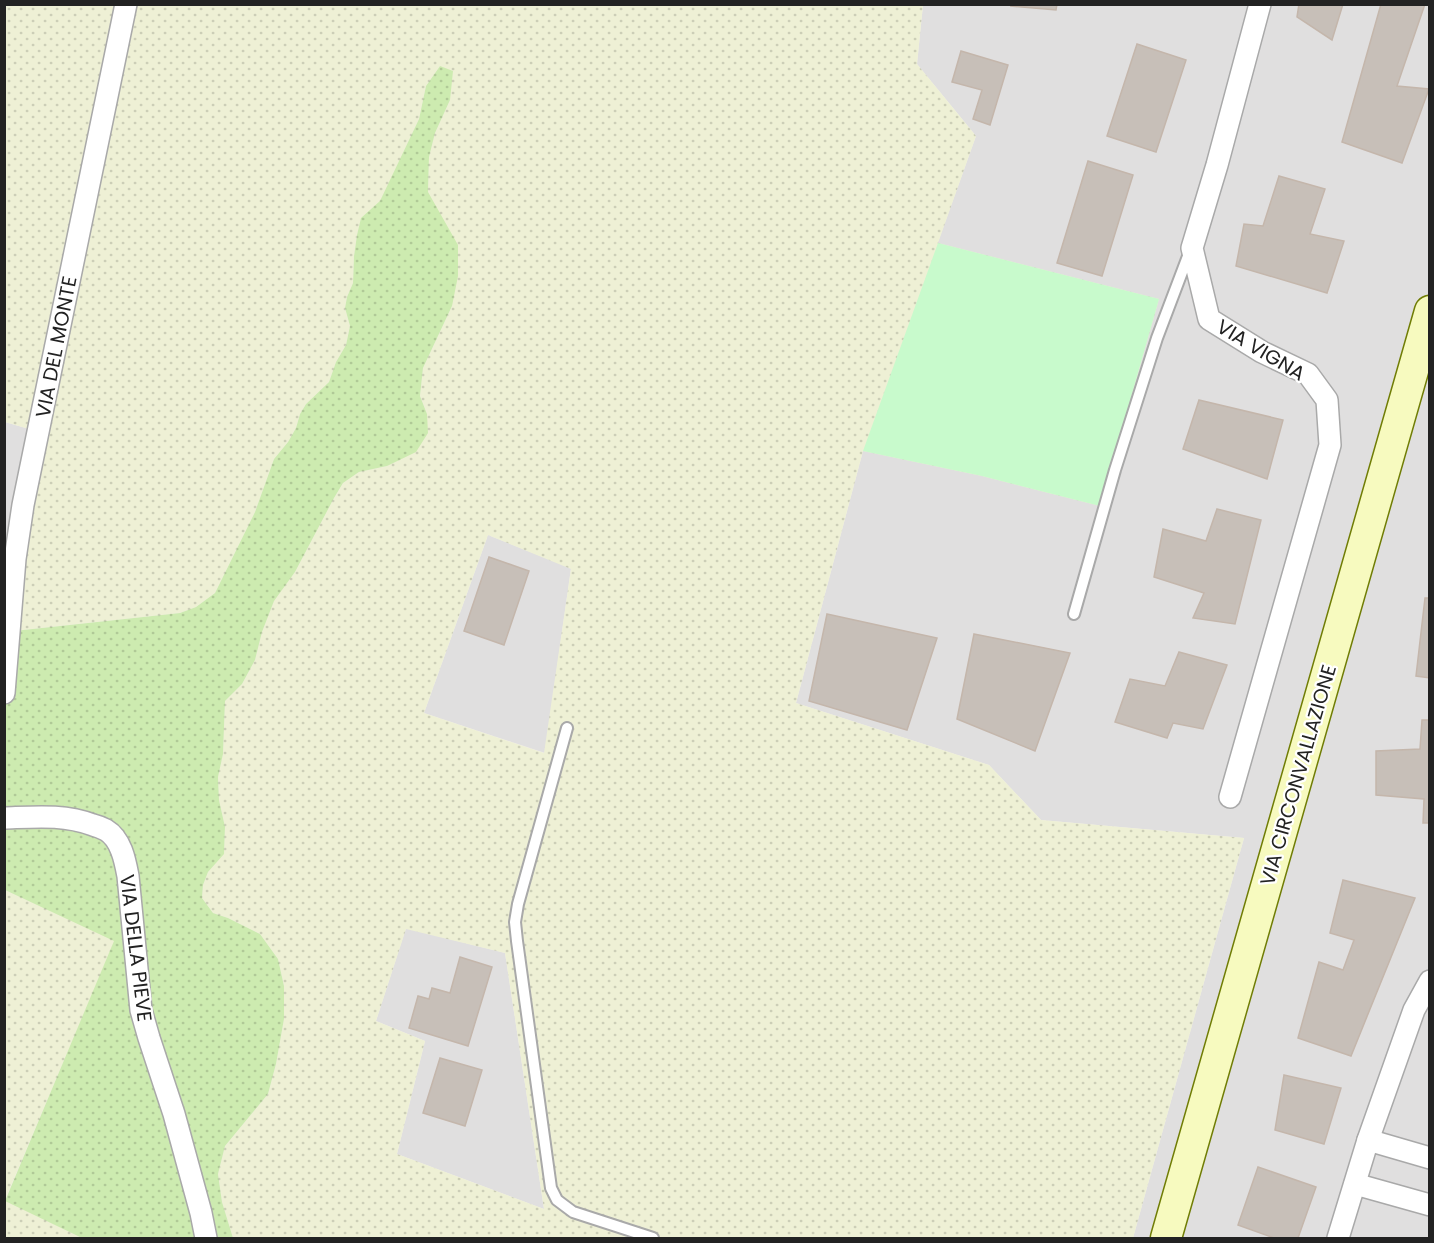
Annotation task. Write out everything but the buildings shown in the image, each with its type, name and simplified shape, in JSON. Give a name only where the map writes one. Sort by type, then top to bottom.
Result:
[{"type":"main road","name":"VIA CIRCONVALLAZIONE","points":[[1166,1239],[1420,376],[1430,311]]},
{"type":"street","name":"VIA DEL MONTE","points":[[4,693],[15,560],[24,505],[126,4]]},
{"type":"street","points":[[1192,248],[1217,165],[1260,4]]},
{"type":"street","name":"VIA VIGNA","points":[[1192,248],[1209,319],[1262,352],[1308,374],[1327,400],[1330,445],[1230,797]]},
{"type":"street","name":"VIA DELLA PIEVE","points":[[4,818],[52,816],[73,818],[107,830],[121,850],[128,876],[141,1010],[174,1114],[206,1239]]},
{"type":"street","points":[[1338,1239],[1368,1140],[1430,981]]},
{"type":"street","points":[[1368,1140],[1430,1158]]},
{"type":"street","points":[[1355,1184],[1430,1205]]},
{"type":"lane","points":[[1074,614],[1115,470],[1157,338],[1192,248]]},
{"type":"lane","points":[[567,728],[515,922],[550,1188],[557,1200],[573,1212],[652,1239]]},
{"type":"shaded area","points":[[923,5],[1429,5],[1429,1238],[1133,1238],[1244,838],[1041,820],[989,765],[796,703],[863,451],[976,136],[917,64]]},
{"type":"shaded area","points":[[5,422],[29,429],[5,585]]},
{"type":"shaded area","points":[[488,535],[571,568],[545,753],[424,713]]},
{"type":"shaded area","points":[[406,928],[505,953],[544,1209],[397,1154],[425,1041],[376,1021]]},
{"type":"green space","points":[[4,5],[923,5],[917,64],[976,136],[938,243],[1159,299],[1100,506],[982,476],[863,451],[796,703],[989,765],[1041,820],[1244,838],[1133,1238],[233,1238],[222,1202],[218,1174],[225,1146],[268,1094],[284,1019],[284,986],[278,959],[260,934],[213,913],[202,898],[203,885],[208,872],[224,853],[225,827],[219,800],[218,776],[223,754],[225,701],[242,684],[255,660],[274,600],[295,572],[343,483],[359,472],[387,466],[427,414],[420,396],[423,368],[452,306],[428,192],[429,157],[435,133],[450,100],[440,66],[426,86],[419,119],[380,202],[361,219],[354,256],[353,283],[345,308],[350,326],[346,345],[336,362],[329,382],[306,404],[288,442],[274,459],[255,512],[215,593],[196,607],[180,613],[5,632],[29,429],[5,422]],"holes":[[[488,535],[571,569],[544,753],[424,713]],[[406,929],[505,953],[544,1209],[397,1154],[425,1041],[376,1021]]]},
{"type":"green space","points":[[440,66],[453,71],[450,100],[435,133],[429,157],[428,192],[458,245],[458,276],[452,306],[423,368],[420,396],[427,414],[428,433],[416,452],[387,466],[359,472],[343,483],[295,572],[274,601],[262,632],[255,660],[242,684],[225,701],[223,754],[218,777],[219,800],[225,827],[224,854],[208,872],[203,885],[202,898],[213,913],[260,934],[278,959],[284,986],[284,1019],[268,1094],[225,1146],[218,1174],[222,1202],[233,1238],[82,1238],[5,1201],[114,941],[5,890],[5,632],[180,613],[196,607],[215,593],[255,512],[274,459],[288,442],[306,404],[329,382],[336,362],[346,345],[350,326],[345,308],[353,283],[354,256],[361,218],[380,201],[419,119],[426,86]]},
{"type":"green space","points":[[938,243],[1159,299],[1100,506],[982,476],[863,451]]},
{"type":"green space","points":[[5,890],[115,940],[5,1200]]},
{"type":"green space","points":[[5,1200],[82,1238],[5,1238]]}]
